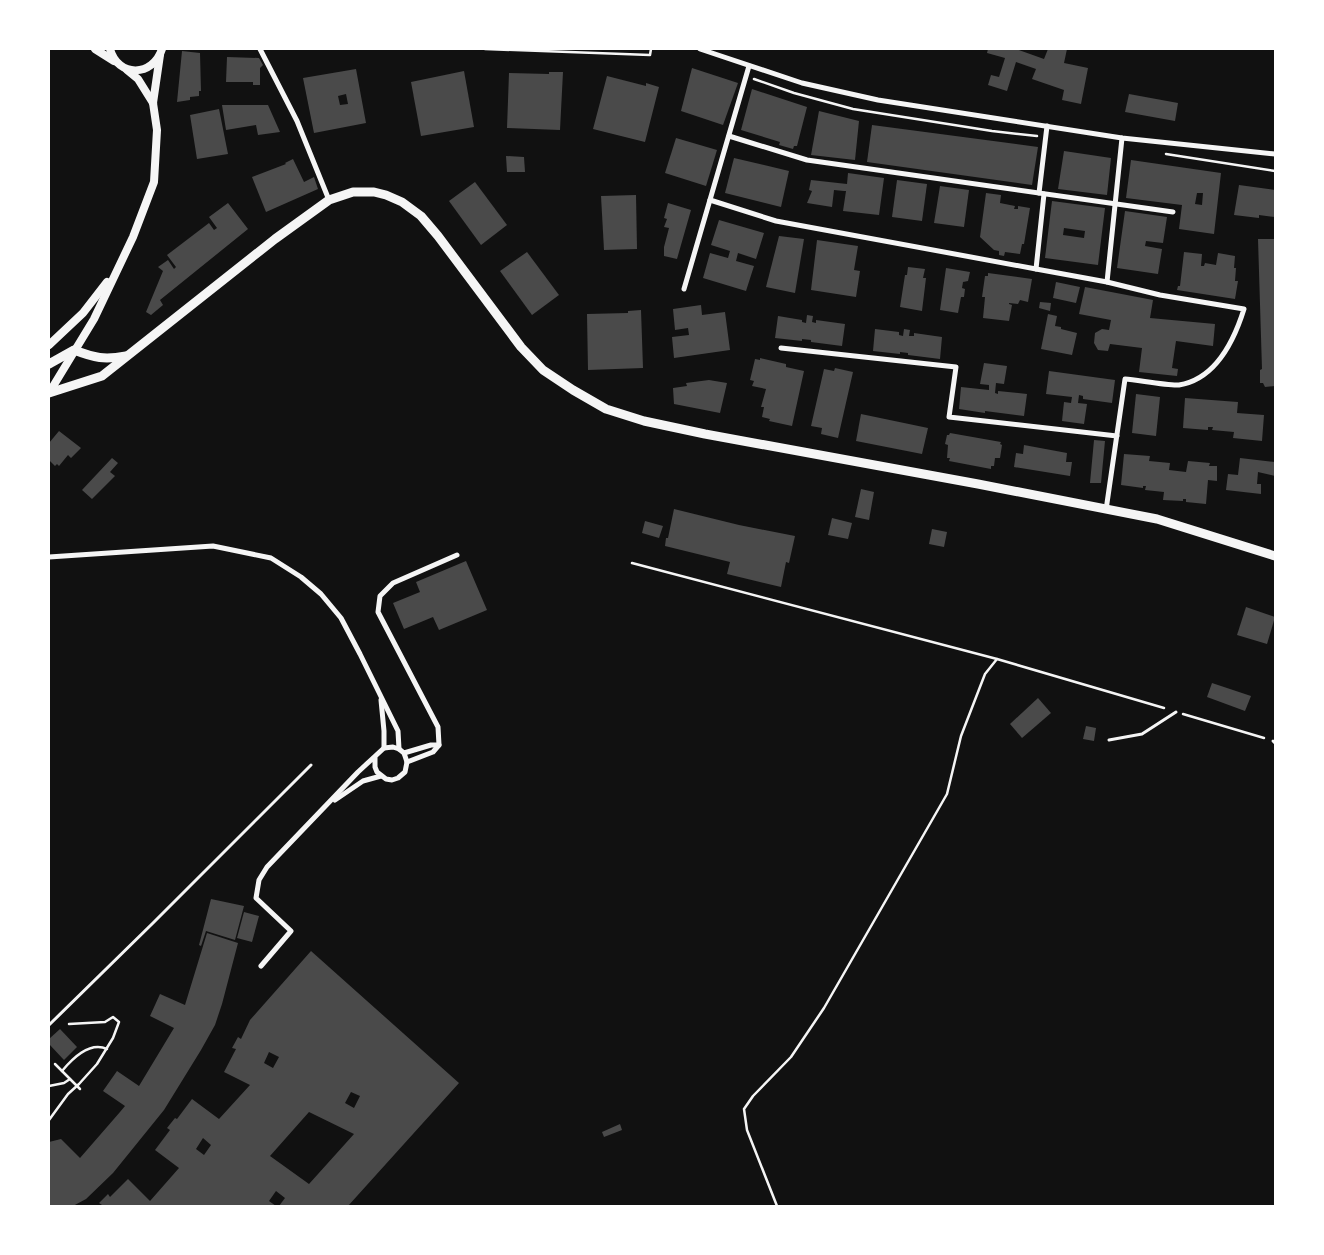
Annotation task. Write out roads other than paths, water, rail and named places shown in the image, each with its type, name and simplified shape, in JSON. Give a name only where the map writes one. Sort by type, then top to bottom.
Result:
[{"type":"main road","points":[[49,392],[102,376],[275,239],[329,200],[353,192],[374,192],[402,202],[421,216],[521,347],[543,370],[606,409],[644,421],[705,434],[1157,519],[1275,556]]},
{"type":"main road","points":[[49,364],[74,350],[95,358],[109,359],[129,355]]},
{"type":"street","points":[[95,49],[125,68],[138,79],[153,103]]},
{"type":"street","points":[[110,49],[116,62]]},
{"type":"street","points":[[260,49],[297,121],[329,200]]},
{"type":"street","points":[[700,49],[802,83],[878,100],[1122,138],[1275,154]]},
{"type":"street","points":[[125,68],[131,70],[145,69],[151,66],[161,52]]},
{"type":"street","points":[[49,392],[94,319],[133,237],[154,182],[157,130],[153,103],[161,52]]},
{"type":"street","points":[[684,289],[749,66]]},
{"type":"street","points":[[1036,269],[1047,126]]},
{"type":"street","points":[[729,136],[807,160],[1174,212]]},
{"type":"street","points":[[1107,282],[1122,138]]},
{"type":"street","points":[[710,200],[776,221],[1107,282],[1160,295],[1244,309],[1237,330],[1225,352],[1204,376],[1179,385],[1125,379],[1106,510]]},
{"type":"street","points":[[49,345],[83,313],[116,271]]},
{"type":"street","points":[[781,348],[956,367],[950,416],[1117,436]]},
{"type":"street","points":[[49,557],[213,546],[271,558],[301,576],[321,594],[341,618],[398,731],[399,749]]},
{"type":"street","points":[[407,762],[433,752],[439,746],[438,727],[378,612],[380,596],[393,583],[457,555]]},
{"type":"street","points":[[381,697],[384,748]]},
{"type":"street","points":[[404,754],[431,745],[439,746]]},
{"type":"street","points":[[261,966],[291,931],[256,898],[259,880],[267,867],[358,772],[384,748],[393,747],[399,749],[404,754],[407,762],[405,772],[398,778],[392,780],[380,776],[363,781],[326,806]]},
{"type":"street","points":[[375,757],[375,767],[380,776]]},
{"type":"lane","points":[[1110,740],[1142,734],[1176,712]]},
{"type":"lane","points":[[49,1025],[154,923],[311,765]]}]
